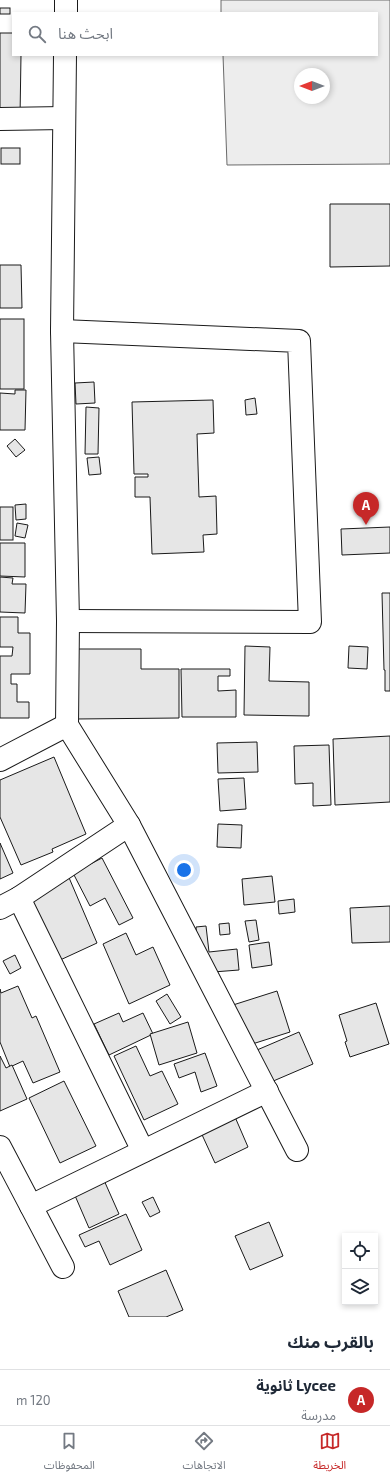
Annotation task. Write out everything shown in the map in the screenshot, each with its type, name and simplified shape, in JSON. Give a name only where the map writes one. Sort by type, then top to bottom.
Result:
[{"type":"street","points":[[66,0],[66,12]]},
{"type":"street","points":[[65,56],[62,331],[68,621],[67,725],[129,825],[296,1150]]},
{"type":"street","points":[[0,119],[64,118]]},
{"type":"street","points":[[62,331],[299,341],[310,622],[68,621]]},
{"type":"street","points":[[0,760],[67,725]]},
{"type":"street","points":[[0,908],[19,898],[129,825]]},
{"type":"street","points":[[19,898],[143,1151]]},
{"type":"street","points":[[31,1206],[266,1091]]},
{"type":"street","points":[[0,1147],[62,1267]]},
{"type":"shaded area","points":[[221,0],[390,0],[390,164],[227,165],[223,56],[378,56],[378,12],[221,12]]},
{"type":"building","points":[[0,8],[10,8],[10,14],[0,14]]},
{"type":"building","points":[[0,33],[12,33],[12,56],[21,56],[20,117],[0,117]]},
{"type":"building","points":[[1,148],[20,148],[20,164],[1,164]]},
{"type":"building","points":[[330,204],[390,204],[390,266],[330,267]]},
{"type":"building","points":[[0,265],[21,265],[22,308],[0,308]]},
{"type":"building","points":[[0,319],[24,319],[24,389],[0,389]]},
{"type":"building","points":[[94,382],[95,403],[76,404],[75,383]]},
{"type":"building","points":[[15,390],[26,390],[25,430],[0,430],[0,393],[15,394]]},
{"type":"building","points":[[255,398],[257,414],[246,415],[245,400]]},
{"type":"building","points":[[213,400],[214,433],[197,434],[199,497],[216,496],[217,534],[203,535],[204,552],[152,554],[150,497],[135,497],[135,477],[148,477],[148,474],[134,474],[132,402]]},
{"type":"building","points":[[86,407],[99,408],[98,454],[85,454]]},
{"type":"building","points":[[15,439],[25,450],[16,457],[7,446]]},
{"type":"building","points":[[99,457],[101,474],[89,475],[87,458]]},
{"type":"building","points":[[26,504],[26,519],[16,520],[15,505]]},
{"type":"building","points":[[0,507],[13,507],[13,540],[0,540]]},
{"type":"building","points":[[17,523],[28,525],[25,538],[15,536]]},
{"type":"building","points":[[390,527],[390,553],[342,555],[341,529]]},
{"type":"building","points":[[0,543],[25,543],[25,577],[0,576]]},
{"type":"building","points":[[0,577],[13,578],[12,584],[26,584],[25,613],[0,612]]},
{"type":"building","points":[[382,593],[390,593],[390,691],[385,691]]},
{"type":"building","points":[[0,617],[18,617],[18,633],[30,633],[30,674],[11,674],[11,684],[17,684],[17,702],[29,702],[29,718],[0,718],[0,656],[12,656],[13,647],[0,647]]},
{"type":"building","points":[[245,646],[270,647],[269,681],[309,682],[309,716],[244,715]]},
{"type":"building","points":[[349,646],[368,647],[367,669],[348,668]]},
{"type":"building","points":[[75,649],[141,649],[141,669],[179,669],[179,718],[75,719]]},
{"type":"building","points":[[181,669],[230,669],[230,676],[218,676],[218,691],[236,690],[236,717],[182,717]]},
{"type":"building","points":[[390,736],[390,802],[335,805],[333,739]]},
{"type":"building","points":[[257,742],[258,772],[218,773],[217,743]]},
{"type":"building","points":[[329,745],[331,805],[313,806],[313,783],[295,784],[294,746]]},
{"type":"building","points":[[54,757],[86,834],[52,849],[53,852],[21,865],[0,817],[0,780]]},
{"type":"building","points":[[244,778],[246,809],[220,811],[218,779]]},
{"type":"building","points":[[218,824],[242,825],[241,848],[217,847]]},
{"type":"building","points":[[0,843],[13,873],[0,879]]},
{"type":"building","points":[[102,858],[133,918],[119,925],[105,898],[90,906],[73,873]]},
{"type":"building","points":[[67,873],[97,943],[58,961],[28,891]]},
{"type":"building","points":[[272,876],[275,902],[244,905],[242,879]]},
{"type":"building","points":[[294,899],[295,912],[279,914],[278,901]]},
{"type":"building","points":[[390,906],[390,942],[352,943],[350,908]]},
{"type":"building","points":[[256,920],[259,940],[249,942],[245,921]]},
{"type":"building","points":[[229,923],[230,934],[220,935],[219,924]]},
{"type":"building","points":[[206,926],[209,952],[237,949],[239,970],[200,973],[196,927]]},
{"type":"building","points":[[126,933],[136,955],[153,947],[170,985],[129,1004],[103,944]]},
{"type":"building","points":[[269,942],[272,965],[252,968],[249,945]]},
{"type":"building","points":[[15,955],[21,968],[10,974],[3,961]]},
{"type":"building","points":[[18,986],[32,1018],[36,1016],[60,1072],[33,1083],[23,1061],[10,1067],[0,1042],[0,989],[1,993]]},
{"type":"building","points":[[277,991],[290,1032],[246,1046],[233,1005]]},
{"type":"building","points":[[167,994],[181,1017],[170,1024],[156,1001]]},
{"type":"building","points":[[376,1003],[389,1044],[350,1057],[339,1015]]},
{"type":"building","points":[[119,1013],[123,1022],[143,1013],[153,1034],[109,1055],[94,1024]]},
{"type":"building","points":[[188,1022],[197,1053],[159,1065],[150,1034]]},
{"type":"building","points":[[299,1032],[313,1064],[264,1085],[250,1053]]},
{"type":"building","points":[[136,1046],[150,1076],[162,1071],[178,1104],[144,1120],[114,1056]]},
{"type":"building","points":[[205,1053],[217,1086],[201,1092],[195,1072],[179,1078],[174,1064]]},
{"type":"building","points":[[0,1056],[6,1068],[12,1065],[27,1099],[0,1111]]},
{"type":"building","points":[[64,1081],[96,1146],[60,1163],[29,1098]]},
{"type":"building","points":[[232,1110],[248,1147],[215,1163],[198,1126]]},
{"type":"building","points":[[103,1178],[119,1214],[89,1228],[73,1191]]},
{"type":"building","points":[[153,1197],[160,1212],[150,1217],[142,1202]]},
{"type":"building","points":[[126,1214],[142,1250],[110,1265],[99,1241],[85,1247],[79,1235]]},
{"type":"building","points":[[269,1222],[283,1256],[250,1270],[235,1236]]},
{"type":"building","points":[[166,1270],[183,1310],[166,1317],[129,1317],[118,1291]]},
{"type":"place","name":"Lycee ثانوية","points":[[366,525]]}]
